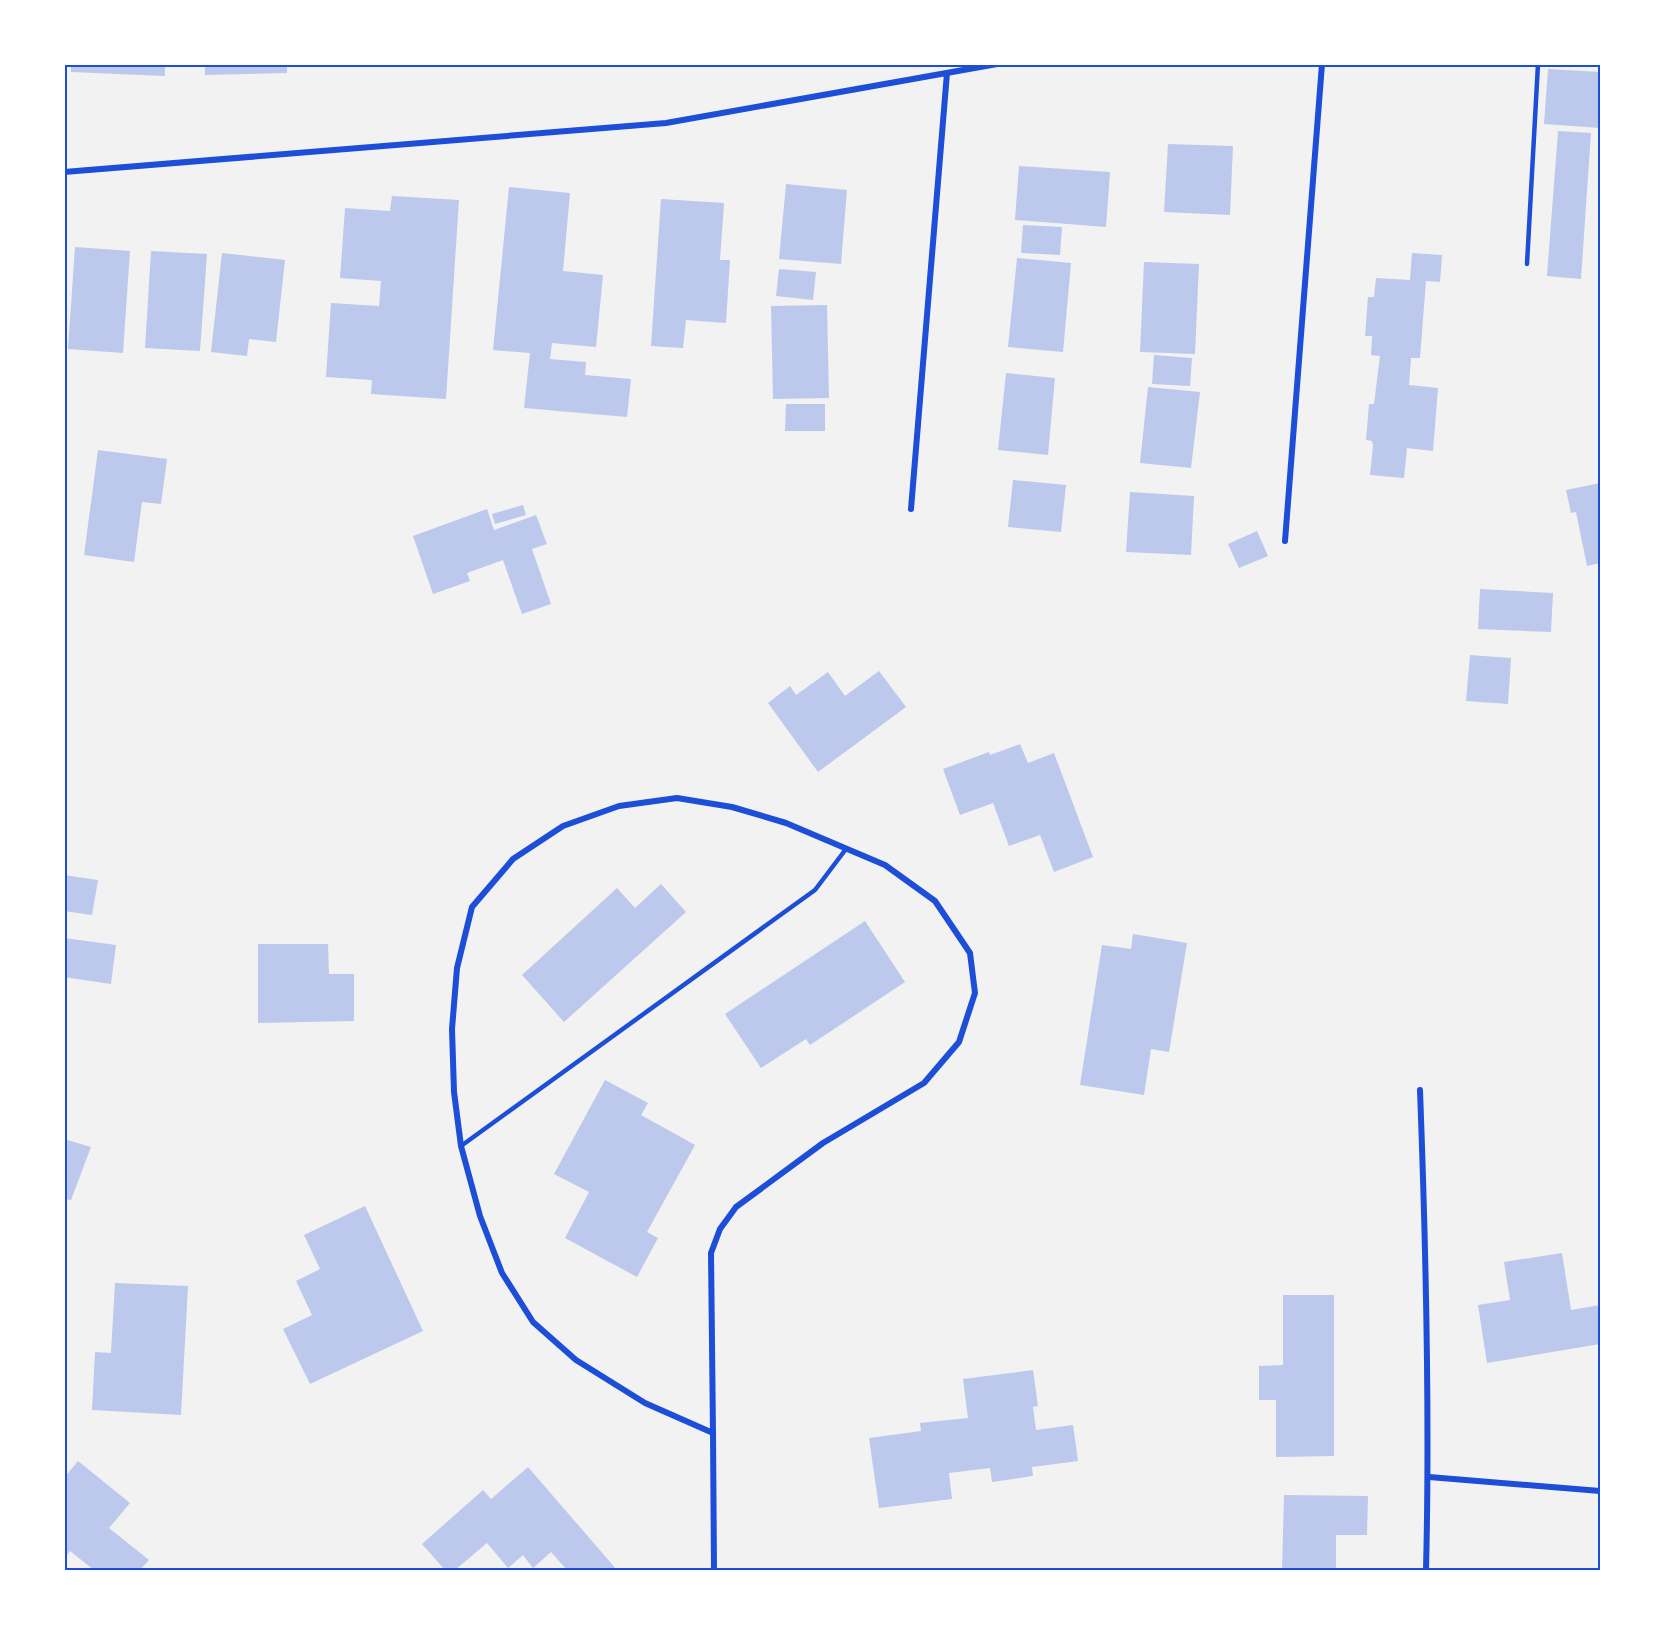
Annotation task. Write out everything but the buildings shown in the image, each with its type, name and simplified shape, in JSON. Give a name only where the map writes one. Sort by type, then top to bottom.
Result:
[{"type":"street","points":[[64,172],[666,123],[997,64]]},
{"type":"street","points":[[1285,541],[1322,64]]},
{"type":"street","points":[[911,509],[947,73]]},
{"type":"street","points":[[713,1433],[635,1397],[576,1360],[533,1322],[502,1273],[480,1216],[461,1146],[454,1092],[452,1029],[457,968],[472,907],[513,859],[563,826],[619,806],[677,798],[732,807],[786,823],[885,865],[935,902],[970,953],[975,993],[959,1042],[924,1083],[823,1143],[736,1207],[720,1229],[711,1253],[713,1433],[714,1570]]},
{"type":"street","points":[[1420,1090],[1425,1238],[1428,1477],[1426,1570]]},
{"type":"street","points":[[1428,1477],[1600,1491]]},
{"type":"lane","points":[[1527,264],[1538,64]]},
{"type":"lane","points":[[461,1146],[814,890],[846,849]]}]
